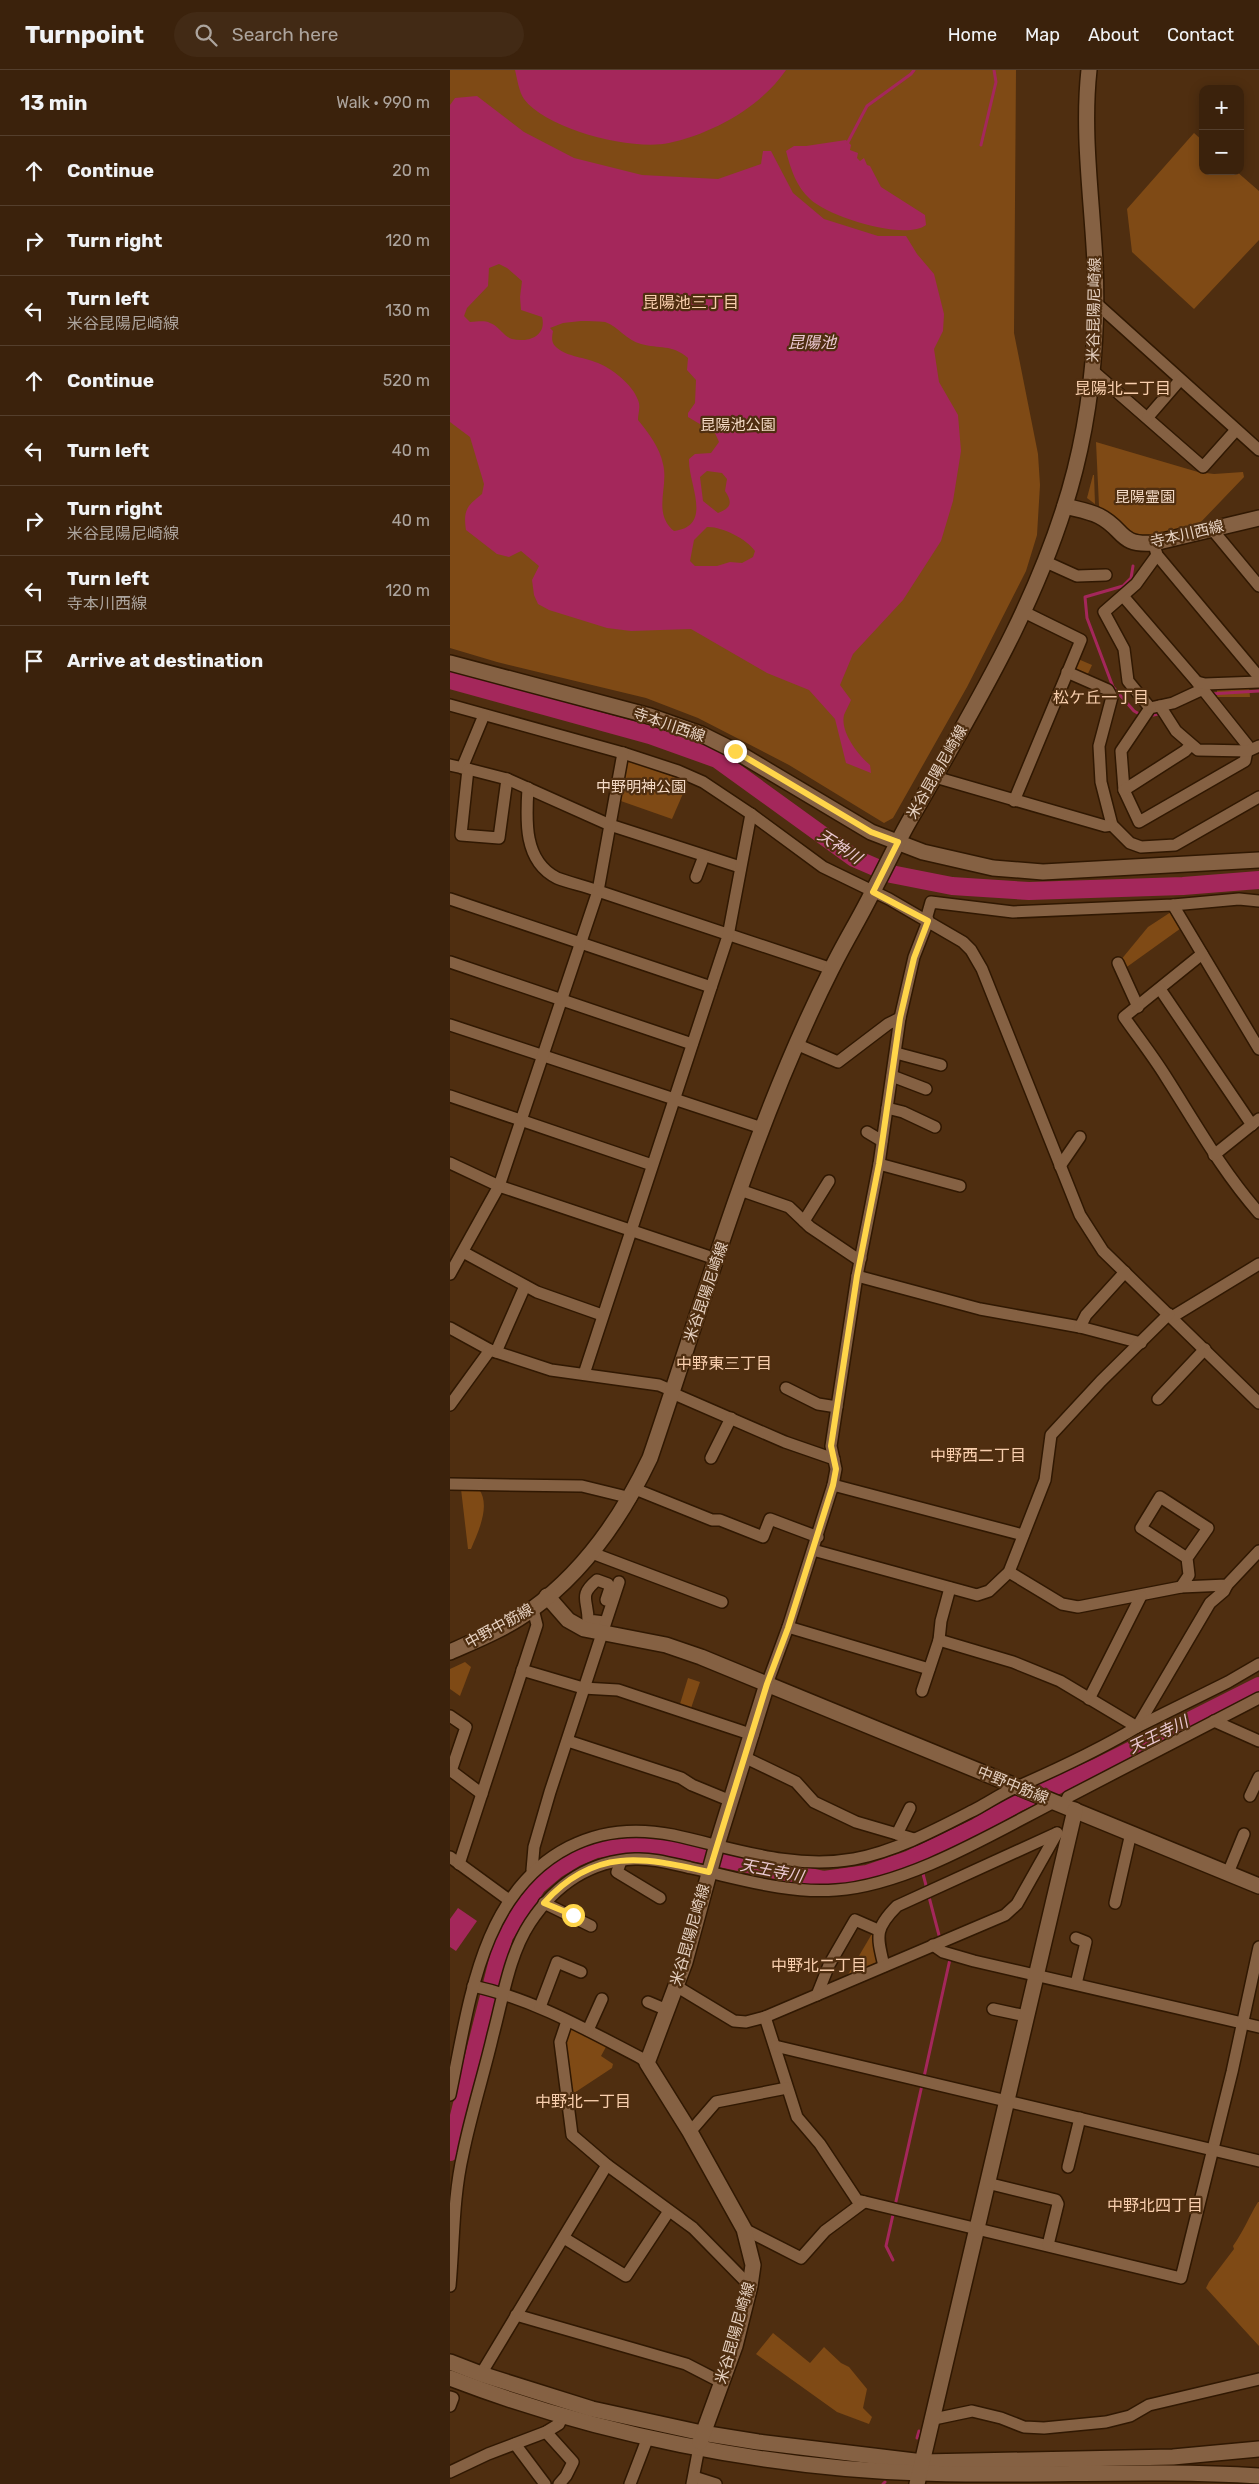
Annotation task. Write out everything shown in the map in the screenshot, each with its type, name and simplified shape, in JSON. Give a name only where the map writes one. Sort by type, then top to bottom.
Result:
[{"type":"main road","name":"米谷昆陽尼崎線","points":[[547,1596],[592,1553],[613,1527],[633,1493],[650,1458],[740,1190],[762,1128],[796,1044],[832,969],[895,848],[983,692],[1024,612],[1046,562],[1065,506],[1078,454],[1093,371],[1096,303],[1087,140],[1089,70]]},
{"type":"main road","name":"寺本川西線","points":[[1065,506],[1098,516],[1132,543],[1155,549],[1211,528],[1259,518]]},
{"type":"main road","name":"寺本川西線","points":[[450,663],[650,716],[694,731],[735,751],[895,848],[951,860],[1026,872],[1259,860]]},
{"type":"main road","name":"中野中筋線","points":[[450,1652],[533,1609],[547,1596]]},
{"type":"main road","points":[[547,1596],[568,1620],[584,1629],[601,1626],[666,1645],[767,1684]]},
{"type":"main road","name":"米谷昆陽尼崎線","points":[[701,2440],[735,2346],[750,2286],[753,2265],[744,2229],[690,2132],[647,2063],[685,1962],[716,1846],[746,1758],[767,1684]]},
{"type":"main road","name":"中野中筋線","points":[[767,1684],[1259,1886]]},
{"type":"main road","points":[[920,2473],[1071,1827],[1060,1805]]},
{"type":"main road","points":[[450,2362],[481,2374],[592,2409],[701,2440]]},
{"type":"main road","points":[[450,2378],[505,2400],[648,2437],[767,2444],[920,2473],[1020,2479],[1193,2472],[1259,2476]]},
{"type":"main road","points":[[920,2473],[1259,2450]]},
{"type":"street","points":[[1096,303],[1259,450]]},
{"type":"street","points":[[1093,371],[1148,417],[1202,467],[1236,430]]},
{"type":"street","points":[[1148,417],[1180,380]]},
{"type":"street","points":[[1211,528],[1259,586]]},
{"type":"street","points":[[1259,677],[1155,549],[1144,574],[1104,612],[1124,649],[1128,681],[1191,745],[1204,752],[1248,751],[1259,746]]},
{"type":"street","points":[[1046,562],[1086,580],[1106,575]]},
{"type":"street","points":[[1122,596],[1199,686],[1248,746],[1245,761],[1139,822],[1124,790],[1121,751],[1155,707],[1186,698],[1199,686],[1206,684],[1259,682]]},
{"type":"street","points":[[1014,801],[1081,640],[1024,612]]},
{"type":"street","points":[[1068,672],[1108,690],[1112,697],[1099,746],[1099,759],[1104,799],[1112,826],[1130,843],[1141,847],[1175,845],[1259,798]]},
{"type":"street","points":[[450,705],[624,753],[678,771],[703,782],[751,814],[823,867],[875,888],[962,942],[977,959],[1085,1226],[1103,1250],[1259,1403]]},
{"type":"street","points":[[484,715],[465,769],[461,835],[499,838],[507,779]]},
{"type":"street","points":[[1124,790],[1185,751],[1191,745]]},
{"type":"street","points":[[450,1274],[499,1186],[581,942],[598,891],[624,753]]},
{"type":"street","points":[[450,765],[507,779],[610,825],[740,868]]},
{"type":"street","points":[[935,777],[1014,801],[1105,826],[1112,826]]},
{"type":"street","points":[[528,788],[526,829],[537,860],[556,877],[728,936],[832,969]]},
{"type":"street","points":[[584,1374],[728,936],[751,814]]},
{"type":"street","points":[[696,877],[704,856]]},
{"type":"street","points":[[450,899],[711,987]]},
{"type":"street","points":[[767,1684],[788,1628],[833,1485],[836,1469],[831,1446],[857,1276],[879,1164],[900,1018],[914,958],[928,921],[927,916],[932,902],[1013,912],[1173,905],[1239,899],[1259,901]]},
{"type":"street","points":[[1173,905],[1259,1049]]},
{"type":"street","points":[[1202,954],[1124,1017],[1165,1074],[1214,1155],[1259,1213]]},
{"type":"street","points":[[450,962],[692,1044]]},
{"type":"street","points":[[1118,963],[1138,1007]]},
{"type":"street","points":[[1160,989],[1255,1122],[1214,1155]]},
{"type":"street","points":[[796,1044],[838,1062],[888,1024],[900,1018]]},
{"type":"street","points":[[450,1025],[542,1057],[762,1128]]},
{"type":"street","points":[[1250,1035],[1259,1028]]},
{"type":"street","points":[[896,1052],[941,1065]]},
{"type":"street","points":[[892,1076],[926,1089]]},
{"type":"street","points":[[450,1096],[652,1164]]},
{"type":"street","points":[[887,1108],[903,1112],[935,1126]]},
{"type":"street","points":[[867,1132],[882,1141]]},
{"type":"street","points":[[1060,1166],[1080,1137]]},
{"type":"street","points":[[450,1163],[499,1186],[631,1232],[716,1259]]},
{"type":"street","points":[[879,1164],[960,1186]]},
{"type":"street","points":[[804,1221],[830,1181]]},
{"type":"street","points":[[740,1190],[789,1207],[828,1240],[856,1258],[861,1258]]},
{"type":"street","points":[[463,1252],[537,1292],[602,1315]]},
{"type":"street","points":[[813,1550],[977,1595],[989,1591],[1009,1572],[1045,1480],[1051,1435],[1101,1382],[1170,1316],[1259,1265]]},
{"type":"street","points":[[1080,1327],[1086,1315],[1126,1272]]},
{"type":"street","points":[[857,1276],[980,1309],[1080,1327],[1142,1342]]},
{"type":"street","points":[[450,1405],[493,1351],[525,1286]]},
{"type":"street","points":[[450,1328],[493,1351],[551,1370],[659,1385],[785,1442],[834,1459]]},
{"type":"street","points":[[1158,1399],[1166,1385],[1205,1349]]},
{"type":"street","points":[[786,1388],[818,1404],[837,1407]]},
{"type":"street","points":[[711,1458],[731,1418]]},
{"type":"street","points":[[450,1484],[582,1486],[633,1493],[712,1520],[720,1520],[763,1537],[770,1519],[818,1537]]},
{"type":"street","points":[[833,1485],[1023,1535]]},
{"type":"street","points":[[1181,1587],[1189,1575],[1187,1558],[1208,1528],[1160,1497],[1141,1528],[1187,1558]]},
{"type":"street","points":[[1137,1727],[1210,1603],[1224,1591],[1227,1585],[1259,1551]]},
{"type":"street","points":[[592,1553],[655,1582],[705,1592],[722,1602]]},
{"type":"street","points":[[1009,1572],[1062,1604],[1078,1607],[1181,1587],[1227,1585]]},
{"type":"street","points":[[532,1870],[534,1847],[568,1741],[601,1626],[619,1582]]},
{"type":"street","points":[[922,1691],[939,1640],[941,1621],[950,1588]]},
{"type":"street","points":[[1089,1699],[1141,1596]]},
{"type":"street","points":[[509,1900],[455,1860],[482,1794],[537,1625],[533,1609]]},
{"type":"street","points":[[788,1628],[928,1669]]},
{"type":"street","points":[[939,1640],[1028,1668],[1060,1681],[1137,1727]]},
{"type":"street","points":[[450,2095],[485,1948],[509,1900],[532,1870],[575,1844],[623,1830],[657,1832],[745,1853],[812,1862],[854,1859],[914,1839],[1020,1788],[1228,1682],[1259,1664]]},
{"type":"street","points":[[522,1670],[583,1688],[618,1690],[753,1735]]},
{"type":"street","points":[[450,2286],[462,2155],[502,1992],[519,1945],[529,1924],[556,1890],[584,1871],[621,1861],[656,1860],[710,1870],[773,1886],[835,1890],[884,1880],[921,1867],[1060,1805],[1068,1797],[1259,1698]]},
{"type":"street","points":[[450,1716],[466,1727],[450,1770],[482,1794]]},
{"type":"street","points":[[1214,1721],[1259,1741]]},
{"type":"street","points":[[568,1741],[681,1778],[692,1785],[731,1801]]},
{"type":"street","points":[[746,1758],[796,1782],[814,1802],[856,1822],[914,1839]]},
{"type":"street","points":[[1250,1796],[1259,1777]]},
{"type":"street","points":[[897,1834],[910,1808]]},
{"type":"street","points":[[884,1966],[878,1930],[885,1918],[897,1906],[1071,1827]]},
{"type":"street","points":[[676,1986],[734,2021],[746,2022],[765,2016],[1005,1915],[1017,1904],[1057,1833]]},
{"type":"street","points":[[1115,1903],[1122,1892],[1131,1833]]},
{"type":"street","points":[[1228,1873],[1244,1834]]},
{"type":"street","points":[[621,1861],[617,1872],[660,1898]]},
{"type":"street","points":[[544,1903],[591,1926]]},
{"type":"street","points":[[816,1995],[829,1965],[855,1920],[878,1930]]},
{"type":"street","points":[[1076,1984],[1086,1941]]},
{"type":"street","points":[[933,1945],[942,1952],[1259,2027]]},
{"type":"street","points":[[765,2016],[797,2116],[820,2144],[857,2200],[1182,2278],[1243,2023],[1259,1947]]},
{"type":"street","points":[[540,2007],[557,1962],[581,1972]]},
{"type":"street","points":[[476,1986],[502,1992],[540,2007],[588,2030],[647,2063]]},
{"type":"street","points":[[588,2030],[602,2000]]},
{"type":"street","points":[[648,2002],[667,2010]]},
{"type":"street","points":[[993,2009],[1026,2016]]},
{"type":"street","points":[[567,2021],[560,2042],[570,2132],[607,2165],[693,2228],[750,2286]]},
{"type":"street","points":[[775,2046],[1259,2161]]},
{"type":"street","points":[[690,2132],[716,2102],[787,2088]]},
{"type":"street","points":[[1068,2167],[1080,2118]]},
{"type":"street","points":[[481,2374],[607,2165]]},
{"type":"street","points":[[987,2183],[1056,2200],[1058,2204],[1048,2245]]},
{"type":"street","points":[[744,2229],[801,2258],[825,2230],[864,2202]]},
{"type":"street","points":[[564,2238],[626,2276],[669,2211]]},
{"type":"street","points":[[516,2315],[686,2364],[722,2382]]},
{"type":"street","points":[[934,2419],[972,2411],[1001,2418],[1024,2427],[1044,2428],[1106,2422],[1130,2416],[1149,2405],[1259,2380]]},
{"type":"street","points":[[450,2397],[453,2398],[450,2406]]},
{"type":"street","points":[[450,2472],[546,2432],[559,2424],[563,2415]]},
{"type":"street","points":[[546,2432],[573,2462],[566,2476],[559,2484]]},
{"type":"street","points":[[630,2484],[648,2437]]},
{"type":"street","points":[[701,2440],[693,2480],[716,2484]]},
{"type":"street","points":[[515,2444],[544,2484]]},
{"type":"green space","name":"昆陽池公園","points":[[450,70],[1016,70],[1014,333],[1038,454],[1040,485],[1037,535],[1026,571],[967,687],[893,818],[884,823],[789,765],[698,718],[646,698],[497,662],[450,648]]},
{"type":"green space","points":[[1194,133],[1199,137],[1199,175],[1241,175],[1259,191],[1259,240],[1194,309],[1132,252],[1127,209]]},
{"type":"green space","name":"昆陽霊園","points":[[1096,442],[1198,472],[1214,474],[1243,472],[1244,477],[1198,525],[1140,538],[1127,534],[1099,506]]},
{"type":"green space","points":[[1094,475],[1095,504],[1087,498]]},
{"type":"green space","points":[[1078,659],[1092,665],[1086,678],[1074,673]]},
{"type":"green space","points":[[1249,687],[1250,697],[1217,697],[1217,689]]},
{"type":"green space","name":"中野明神公園","points":[[630,761],[688,782],[672,819],[618,800],[624,763]]},
{"type":"green space","points":[[1174,910],[1184,926],[1124,969],[1120,961],[1148,927]]},
{"type":"green space","points":[[461,1489],[479,1489],[484,1503],[482,1519],[471,1549],[468,1549]]},
{"type":"green space","points":[[465,1662],[471,1667],[460,1696],[450,1689],[450,1669]]},
{"type":"green space","points":[[688,1678],[700,1682],[690,1711],[679,1707]]},
{"type":"green space","points":[[873,1932],[878,1964],[846,1978]]},
{"type":"green space","points":[[568,2024],[607,2045],[601,2056],[613,2064],[612,2068],[571,2095],[563,2039]]},
{"type":"green space","points":[[1258,2202],[1259,2346],[1206,2288],[1234,2249],[1233,2246]]},
{"type":"green space","points":[[773,2333],[810,2363],[824,2347],[841,2363],[849,2367],[867,2389],[863,2408],[872,2417],[869,2424],[837,2412],[756,2354]]},
{"type":"water","points":[[515,70],[786,70],[763,96],[734,117],[718,126],[685,139],[653,145],[613,141],[592,136],[551,120],[535,110],[524,99],[519,89]]},
{"type":"water","name":"昆陽池","points":[[477,96],[524,132],[574,158],[642,175],[718,179],[761,164],[763,151],[771,151],[793,193],[824,219],[878,236],[906,236],[917,254],[934,274],[944,314],[943,331],[934,349],[939,382],[958,415],[961,451],[953,501],[941,541],[903,600],[853,654],[840,685],[851,700],[843,722],[847,736],[855,749],[870,765],[871,773],[846,763],[835,719],[809,690],[767,673],[691,629],[631,631],[607,628],[549,610],[538,604],[534,595],[532,580],[539,566],[521,551],[509,557],[497,554],[466,530],[465,518],[467,509],[482,494],[484,484],[470,437],[450,422],[450,105],[455,98]],"holes":[[[499,264],[507,268],[522,281],[521,310],[542,317],[542,329],[535,337],[524,340],[512,339],[493,324],[470,322],[464,316],[467,308],[488,286],[489,268]],[[581,321],[605,322],[636,342],[671,349],[688,358],[687,370],[696,380],[695,403],[688,413],[688,417],[715,433],[719,442],[711,453],[695,454],[689,459],[696,513],[693,521],[686,527],[674,531],[667,524],[662,508],[663,464],[650,435],[638,420],[639,405],[635,394],[621,377],[608,368],[590,360],[568,354],[555,346],[552,341],[553,331],[550,328],[563,323]],[[707,471],[722,473],[727,479],[725,491],[730,502],[726,509],[718,513],[703,501],[700,477]],[[707,527],[713,527],[740,538],[755,551],[753,557],[742,563],[730,562],[717,566],[695,566],[690,561],[694,540]]]},
{"type":"water","points":[[846,140],[851,145],[850,150],[858,153],[857,158],[860,161],[864,158],[867,165],[870,166],[881,187],[925,215],[926,225],[916,229],[902,230],[867,225],[833,213],[820,206],[805,194],[795,177],[786,151],[794,146]]},
{"type":"water","points":[[458,1908],[477,1921],[456,1951],[450,1947],[450,1919]]},
{"type":"waterway","points":[[848,142],[867,106],[914,70]]},
{"type":"waterway","points":[[981,145],[996,82],[994,70]]},
{"type":"waterway","points":[[1133,566],[1131,578],[1123,586],[1085,597],[1087,618],[1113,687],[1134,711],[1141,715]]},
{"type":"waterway","name":"天神川","points":[[450,680],[650,735],[717,759],[854,858],[891,874],[952,886],[1029,891],[1183,886],[1259,880]]},
{"type":"waterway","points":[[1210,694],[1259,691]]},
{"type":"waterway","points":[[1149,716],[1158,714]]},
{"type":"waterway","name":"天王寺川","points":[[450,2152],[504,1936],[537,1886],[557,1869],[575,1858],[596,1849],[637,1844],[672,1848],[824,1880],[867,1874],[908,1860],[977,1827],[1017,1803],[1096,1768],[1259,1686]]},
{"type":"waterway","points":[[919,1855],[921,1864]]},
{"type":"waterway","points":[[922,1870],[940,1939]]},
{"type":"waterway","points":[[924,2077],[950,1959]]},
{"type":"waterway","points":[[893,2260],[886,2246],[922,2085]]},
{"type":"waterway","points":[[917,2438],[919,2431]]},
{"type":"district","name":"昆陽池三丁目","points":[[691,302]]},
{"type":"district","name":"昆陽北二丁目","points":[[1123,388]]},
{"type":"district","name":"松ケ丘一丁目","points":[[1101,697]]},
{"type":"district","name":"中野東三丁目","points":[[724,1363]]},
{"type":"district","name":"中野西二丁目","points":[[978,1455]]},
{"type":"district","name":"中野北二丁目","points":[[819,1965]]},
{"type":"district","name":"中野北一丁目","points":[[583,2101]]},
{"type":"district","name":"中野北四丁目","points":[[1155,2205]]},
{"type":"route","points":[[573,1915],[544,1903],[556,1890],[571,1879],[584,1871],[601,1865],[635,1859],[656,1860],[709,1872],[716,1845],[746,1758],[767,1684],[788,1628],[833,1485],[836,1469],[831,1446],[857,1276],[879,1164],[900,1018],[914,958],[928,921],[873,892],[898,842],[871,832],[735,751]]}]
